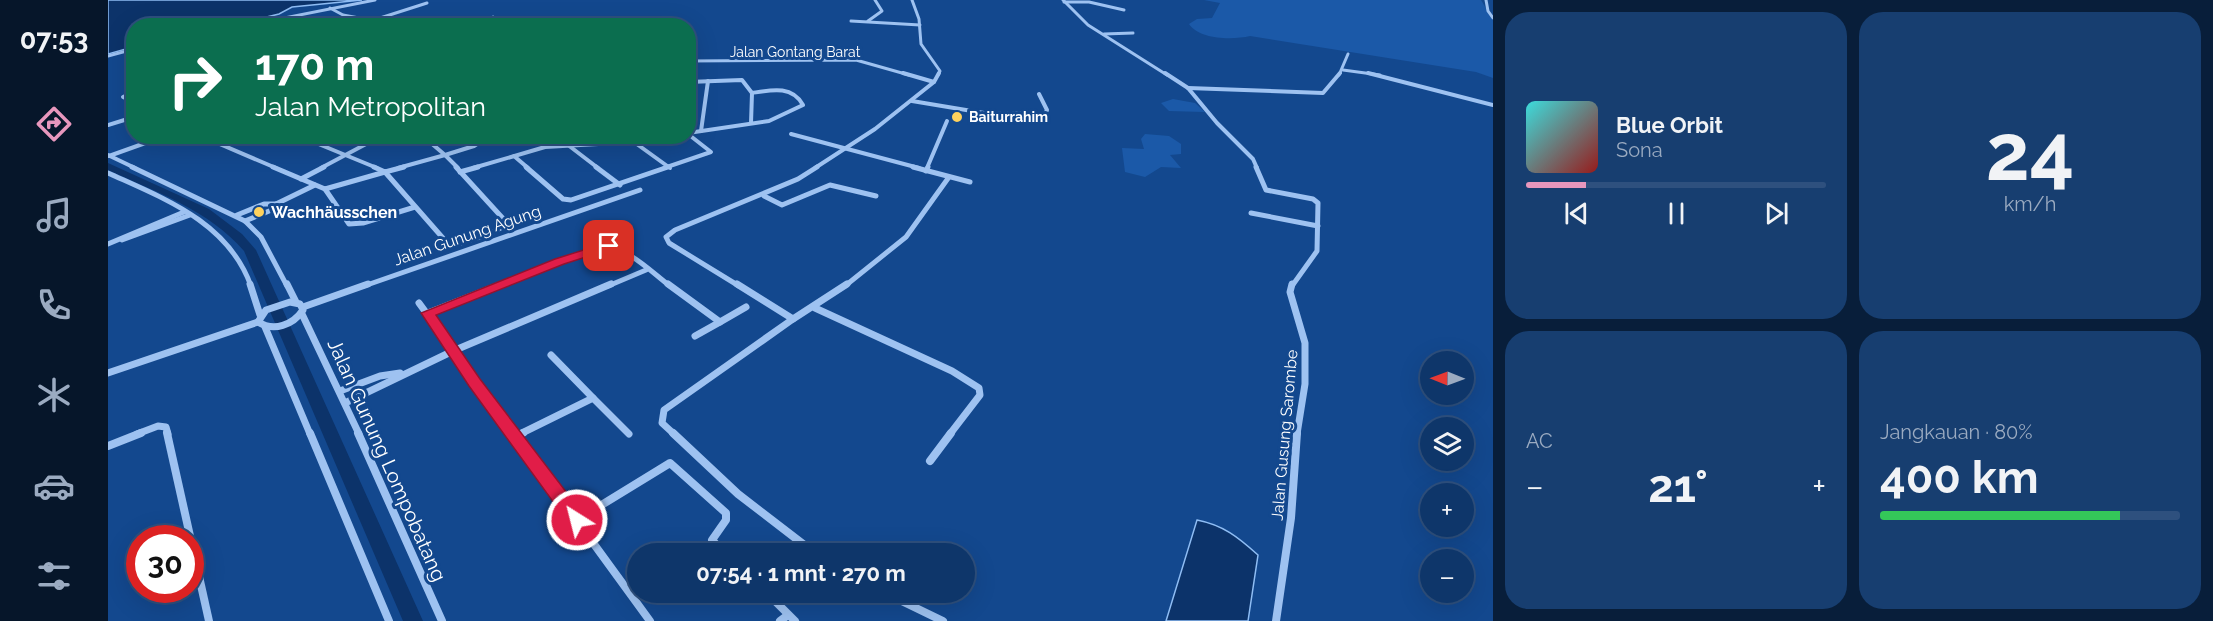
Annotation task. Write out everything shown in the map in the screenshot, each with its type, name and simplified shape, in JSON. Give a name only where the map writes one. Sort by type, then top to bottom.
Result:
[{"type":"street","points":[[282,18],[375,0]]},
{"type":"street","points":[[868,21],[882,11],[875,0]]},
{"type":"street","points":[[793,320],[666,240],[668,234],[764,196],[802,177],[912,101],[934,82],[940,71],[921,44],[920,25],[912,0]]},
{"type":"street","points":[[1486,0],[1493,18]]},
{"type":"street","points":[[1064,1],[1089,2],[1124,10]]},
{"type":"street","name":"Jalan Gusung Sarombe","points":[[1064,1],[1082,21],[1188,88],[1221,128],[1253,159],[1266,190],[1313,199],[1318,203],[1317,251],[1293,281],[1290,292],[1305,343],[1305,384],[1295,448],[1291,518],[1276,621]]},
{"type":"street","points":[[379,18],[427,3]]},
{"type":"street","points":[[330,8],[343,15],[361,18]]},
{"type":"street","points":[[851,21],[920,25]]},
{"type":"street","points":[[1104,34],[1133,33]]},
{"type":"street","points":[[108,56],[126,51]]},
{"type":"street","points":[[1188,88],[1323,93],[1342,70],[1348,54]]},
{"type":"street","name":"Jalan Gontang Barat","points":[[696,62],[856,60],[934,82]]},
{"type":"street","points":[[1342,70],[1381,75],[1493,105]]},
{"type":"street","points":[[696,82],[742,80],[752,93],[751,123]]},
{"type":"street","points":[[701,131],[708,81]]},
{"type":"street","points":[[696,132],[780,117],[803,105],[801,99],[784,89],[752,93]]},
{"type":"street","points":[[912,101],[984,113],[1045,114],[1047,110],[1039,94]]},
{"type":"street","points":[[108,125],[126,119]]},
{"type":"street","points":[[926,171],[947,121]]},
{"type":"street","points":[[791,134],[970,182]]},
{"type":"street","points":[[514,156],[566,200],[620,185],[711,152],[696,140]]},
{"type":"street","points":[[109,156],[143,144]]},
{"type":"street","points":[[220,144],[325,189],[349,224],[363,223],[415,207]]},
{"type":"street","points":[[319,144],[387,173],[449,245],[461,244],[506,227],[508,221],[432,144]]},
{"type":"street","points":[[301,179],[368,144]]},
{"type":"street","points":[[325,189],[387,173],[477,144]]},
{"type":"street","points":[[460,172],[545,147],[590,144]]},
{"type":"street","points":[[637,144],[670,168]]},
{"type":"street","points":[[568,145],[620,185]]},
{"type":"street","points":[[109,156],[237,215],[261,237],[293,302],[301,313]]},
{"type":"street","points":[[108,173],[209,225],[234,251],[244,268],[389,621]]},
{"type":"street","points":[[802,543],[738,494],[662,423],[661,416],[676,399],[793,320],[815,308],[906,237],[949,177]]},
{"type":"street","points":[[237,215],[264,204],[276,204],[315,185]]},
{"type":"street","points":[[764,196],[782,205],[830,185],[876,196]]},
{"type":"street","name":"Jalan Gunung Agung","points":[[264,320],[301,313],[640,190]]},
{"type":"street","points":[[244,221],[274,209],[276,204]]},
{"type":"street","points":[[111,243],[184,212]]},
{"type":"street","points":[[1251,213],[1318,226]]},
{"type":"street","points":[[111,243],[190,215]]},
{"type":"street","points":[[428,313],[598,247],[609,246],[621,250],[720,321]]},
{"type":"street","points":[[345,403],[453,351],[646,270]]},
{"type":"street","points":[[108,373],[264,320],[293,302]]},
{"type":"street","points":[[419,303],[650,621]]},
{"type":"street","points":[[695,336],[746,308]]},
{"type":"street","points":[[815,308],[952,371],[979,388],[980,395],[930,460]]},
{"type":"street","name":"Jalan Gunung Lompobatang","points":[[301,313],[340,391],[442,621]]},
{"type":"street","points":[[551,355],[629,434]]},
{"type":"street","points":[[340,391],[380,376],[404,373]]},
{"type":"street","points":[[515,437],[593,398]]},
{"type":"street","points":[[108,446],[163,425],[167,429],[209,621]]},
{"type":"street","points":[[577,520],[670,463],[726,513],[726,520],[711,540],[714,543]]},
{"type":"street","points":[[775,603],[788,619]]},
{"type":"street","points":[[906,603],[943,621]]},
{"type":"shaded area","points":[[108,0],[362,0],[292,7],[279,14],[263,18],[126,18],[126,49],[108,54]]},
{"type":"shaded area","points":[[1204,0],[1481,0],[1493,20],[1493,78],[1476,72],[1250,36],[1217,38],[1209,36],[1189,24],[1197,19],[1212,18],[1220,3]]},
{"type":"shaded area","points":[[1173,99],[1195,103],[1205,112],[1169,111],[1161,103]]},
{"type":"shaded area","points":[[1145,134],[1169,136],[1181,144],[1181,154],[1170,155],[1181,168],[1161,167],[1145,177],[1125,172],[1122,148],[1144,149],[1141,139]]},
{"type":"shaded area","points":[[1197,520],[1215,525],[1230,533],[1258,555],[1248,621],[1166,621]]},
{"type":"waterway","points":[[108,166],[205,212],[238,236],[250,250],[413,621]]},
{"type":"place","name":"Baiturrahim","points":[[957,117]]},
{"type":"place","name":"Wachhäusschen","points":[[259,212]]},
{"type":"route","points":[[577,520],[474,382],[428,313],[598,247],[609,246]]}]
